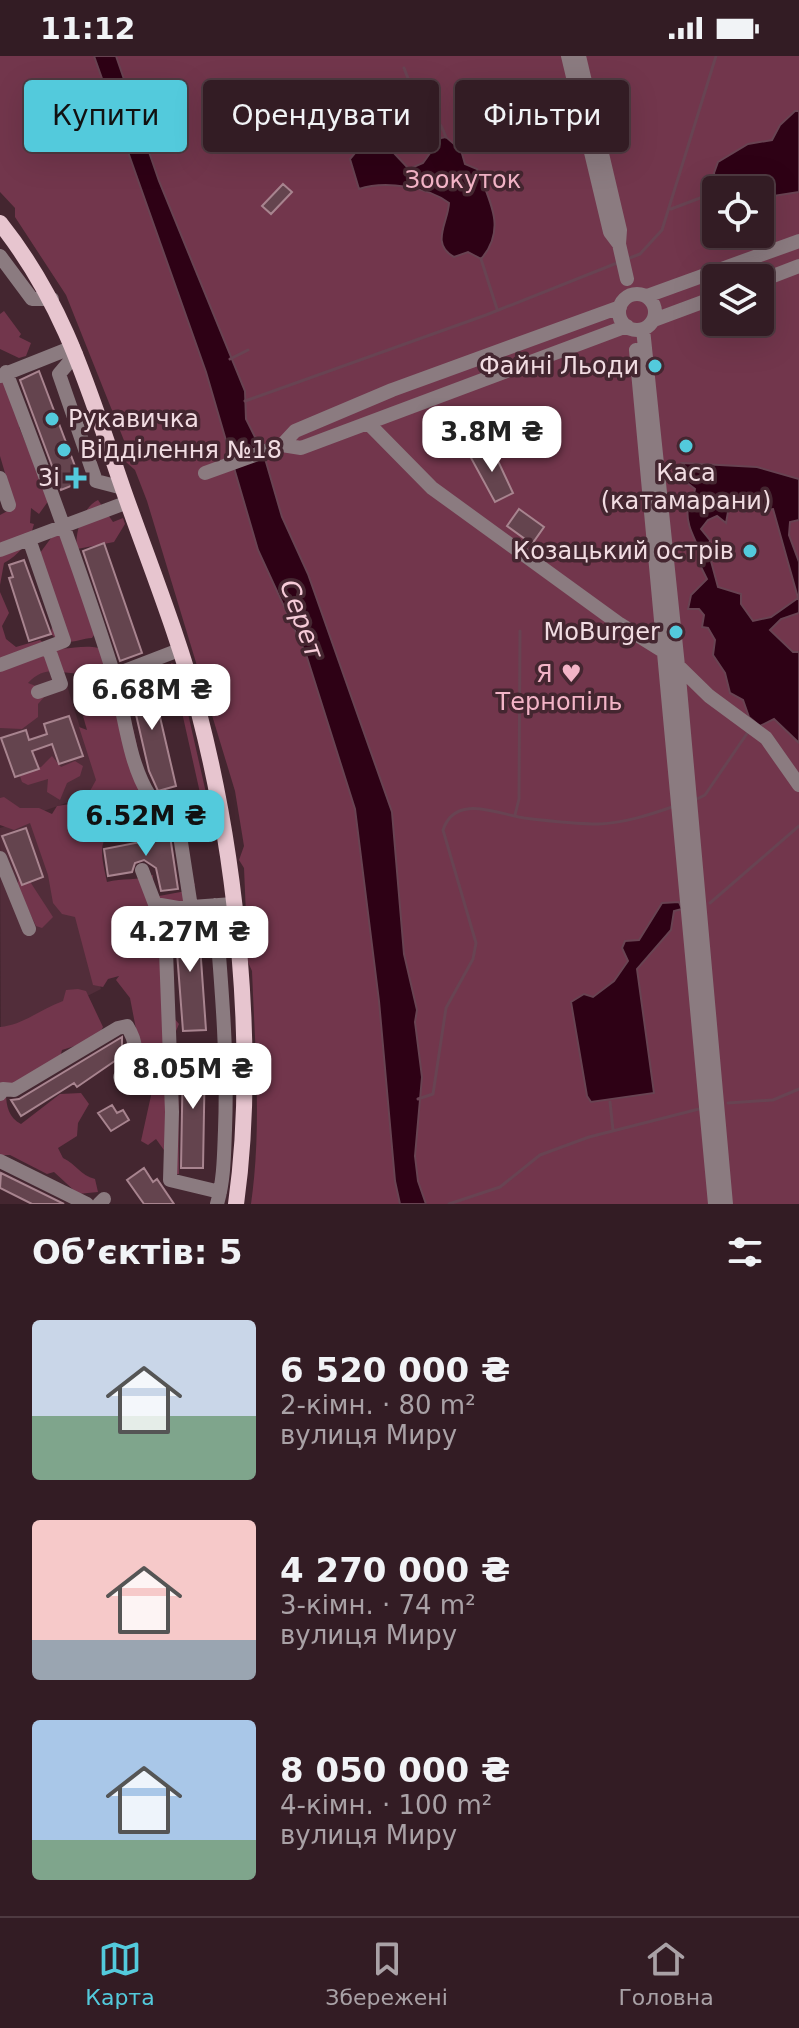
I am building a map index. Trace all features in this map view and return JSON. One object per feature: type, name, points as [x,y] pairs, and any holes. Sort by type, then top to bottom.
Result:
[{"type":"main road","points":[[0,223],[31,263],[52,299],[74,351],[179,650],[214,779],[233,904],[243,1068],[236,1204]]},
{"type":"street","points":[[568,56],[576,80]]},
{"type":"street","points":[[579,56],[583,80]]},
{"type":"street","points":[[595,152],[610,232],[628,274],[655,307],[639,326],[661,549],[665,612],[663,651],[682,790],[710,1097],[715,1204]]},
{"type":"street","points":[[628,274],[698,277],[799,241]]},
{"type":"street","points":[[0,256],[32,299],[52,299]]},
{"type":"street","points":[[747,260],[748,264]]},
{"type":"street","points":[[774,276],[799,266]]},
{"type":"street","points":[[628,274],[620,307],[621,320],[639,326]]},
{"type":"street","points":[[698,277],[702,284]]},
{"type":"street","points":[[282,445],[301,448],[702,302]]},
{"type":"street","points":[[205,473],[282,445],[295,431],[392,390],[620,307]]},
{"type":"street","points":[[569,326],[576,347]]},
{"type":"street","points":[[513,346],[520,367]]},
{"type":"street","points":[[74,351],[3,374],[63,526],[114,675],[139,779],[149,795]]},
{"type":"street","points":[[74,351],[59,374],[96,481],[125,495]]},
{"type":"street","points":[[444,371],[451,392]]},
{"type":"street","points":[[392,390],[398,412]]},
{"type":"street","points":[[319,420],[325,439]]},
{"type":"street","points":[[368,423],[432,488],[618,623],[663,651],[709,696],[766,738],[799,785]]},
{"type":"street","points":[[0,478],[9,505]]},
{"type":"street","points":[[0,550],[63,526],[125,495]]},
{"type":"street","points":[[0,665],[64,641],[29,539]]},
{"type":"street","points":[[665,612],[678,666],[682,790]]},
{"type":"street","points":[[38,692],[61,684],[48,647]]},
{"type":"street","points":[[114,675],[179,650]]},
{"type":"street","points":[[178,823],[185,908]]},
{"type":"street","points":[[0,858],[29,929]]},
{"type":"street","points":[[142,870],[155,904],[185,908],[233,904]]},
{"type":"street","points":[[185,908],[169,914],[165,924],[172,1112],[170,1180],[218,1198],[226,1064],[215,905]]},
{"type":"street","points":[[1,1090],[14,1090],[118,1028],[127,1026],[136,1041],[136,1056],[120,1077]]},
{"type":"street","points":[[710,1097],[726,1204]]},
{"type":"street","points":[[0,1161],[87,1204]]},
{"type":"shaded area","points":[[58,657],[100,791],[4,825],[0,814],[0,677]]},
{"type":"shaded area","points":[[40,816],[101,989],[1,1040],[0,828]]},
{"type":"green space","points":[[0,56],[799,56],[799,1204],[251,1204],[257,1117],[256,1059],[244,868],[239,860],[244,846],[235,791],[147,501],[135,470],[126,462],[127,448],[66,295],[15,217],[15,208],[0,192]]},
{"type":"green space","points":[[4,311],[21,334],[19,337],[31,343],[26,356],[19,358],[0,349],[0,314]]},
{"type":"green space","points":[[0,375],[25,416],[19,427],[49,500],[39,514],[31,508],[30,523],[34,524],[30,536],[23,547],[4,563],[0,585],[0,515],[15,507],[0,456]]},
{"type":"green space","points":[[98,500],[113,522],[123,518],[125,524],[114,542],[77,549],[81,520],[88,508]]},
{"type":"green space","points":[[54,534],[64,535],[64,548],[70,555],[98,629],[92,638],[64,642],[51,633],[54,612],[37,557]]},
{"type":"green space","points":[[0,592],[9,613],[2,626],[6,639],[16,647],[40,640],[55,648],[90,647],[107,652],[135,737],[139,772],[138,789],[131,806],[107,834],[104,842],[102,855],[107,882],[153,875],[152,891],[159,896],[186,891],[184,876],[195,884],[187,900],[161,913],[152,938],[162,959],[168,1004],[179,1024],[167,1052],[178,1056],[179,1174],[173,1174],[169,1157],[156,1139],[148,1145],[141,1141],[154,1082],[142,1060],[130,998],[116,980],[119,976],[108,979],[103,987],[93,985],[75,917],[62,914],[53,903],[48,875],[30,823],[14,830],[0,825],[0,798],[4,797],[20,808],[39,808],[52,814],[57,806],[84,802],[96,780],[79,727],[87,730],[83,716],[101,700],[88,673],[49,671],[28,683],[41,688],[45,696],[38,704],[38,717],[22,729],[0,728]]},
{"type":"green space","points":[[171,663],[177,665],[206,793],[200,793]]},
{"type":"green space","points":[[52,756],[61,767],[75,761],[83,766],[80,776],[67,783],[60,800],[47,792],[48,779],[28,785],[22,782],[19,773],[41,767]]},
{"type":"green space","points":[[27,877],[53,917],[42,928],[36,926],[17,886],[19,878]]},
{"type":"green space","points":[[66,990],[86,991],[103,1027],[97,1039],[62,1050],[59,1061],[6,1093],[9,1111],[21,1124],[60,1094],[81,1093],[89,1104],[78,1123],[77,1136],[58,1148],[63,1158],[95,1179],[98,1192],[78,1194],[54,1172],[47,1174],[10,1155],[3,1155],[0,1165],[0,1027],[16,1023],[63,1001]]},
{"type":"water","points":[[94,56],[116,56],[124,80],[103,80]]},
{"type":"water","points":[[799,111],[799,192],[774,196],[774,176],[715,176],[718,162],[748,144],[772,140],[780,125]]},
{"type":"water","points":[[446,137],[455,145],[455,152],[462,152],[465,164],[477,169],[487,192],[495,226],[489,248],[481,259],[468,252],[454,257],[443,246],[442,239],[449,203],[418,189],[393,185],[359,189],[350,159],[356,152],[393,152],[409,169],[423,163],[431,152],[439,152],[439,141]]},
{"type":"water","name":"Серет","points":[[128,152],[149,152],[245,391],[246,419],[264,455],[282,517],[308,574],[392,812],[404,954],[417,1010],[415,1022],[422,1077],[415,1156],[418,1181],[426,1204],[400,1204],[395,1181],[379,1001],[355,809],[306,654],[258,550],[206,372]]},
{"type":"water","points":[[682,463],[757,467],[799,479],[799,520],[790,522],[789,535],[799,562],[799,613],[781,619],[770,630],[793,652],[799,652],[799,743],[774,719],[760,726],[749,717],[743,700],[730,693],[725,673],[713,655],[715,640],[708,628],[702,627],[704,615],[699,609],[688,609],[691,595],[707,579],[698,561],[701,554],[688,520],[688,508],[695,489],[686,482],[687,469]],"holes":[[[753,503],[764,510],[773,509],[798,598],[771,617],[753,621],[741,604],[741,594],[718,587],[708,550],[710,540],[701,529],[708,520],[717,516],[726,523],[728,512],[733,508],[745,512],[747,505]]]},
{"type":"water","points":[[679,902],[682,909],[674,911],[671,930],[637,969],[654,1093],[591,1102],[587,1096],[571,1002],[584,994],[593,997],[614,981],[628,961],[622,948],[625,941],[639,940],[662,903]]},
{"type":"building","points":[[283,184],[292,192],[271,214],[262,206]]},
{"type":"building","points":[[39,371],[81,482],[61,490],[20,380]]},
{"type":"building","points":[[491,446],[513,493],[495,502],[470,456]]},
{"type":"building","points":[[519,509],[544,527],[532,544],[507,526]]},
{"type":"building","points":[[104,543],[142,653],[120,661],[83,551]]},
{"type":"building","points":[[24,560],[51,634],[29,641],[9,578],[13,577],[9,565]]},
{"type":"building","points":[[150,674],[176,786],[158,791],[149,771],[128,680]]},
{"type":"building","points":[[69,716],[83,756],[59,764],[52,744],[32,751],[39,769],[15,777],[1,738],[26,730],[29,740],[47,734],[44,724]]},
{"type":"building","points":[[26,828],[43,877],[22,885],[2,836]]},
{"type":"building","points":[[169,829],[178,889],[161,891],[156,868],[144,860],[135,863],[132,872],[108,876],[104,849],[151,840],[150,831]]},
{"type":"building","points":[[198,917],[206,1030],[183,1031],[175,926],[181,918]]},
{"type":"building","points":[[122,1037],[122,1056],[77,1087],[74,1083],[21,1116],[11,1100],[19,1099]]},
{"type":"building","points":[[183,1054],[205,1055],[203,1168],[181,1168]]},
{"type":"building","points":[[112,1105],[117,1113],[123,1110],[129,1120],[111,1131],[98,1113]]},
{"type":"building","points":[[144,1168],[153,1182],[157,1179],[174,1204],[144,1204],[127,1180]]},
{"type":"building","points":[[1,1173],[64,1204],[32,1204],[0,1188]]},
{"type":"waterway","points":[[627,259],[640,254],[662,230],[716,56]]},
{"type":"waterway","points":[[404,68],[446,137]]},
{"type":"waterway","points":[[671,209],[702,197]]},
{"type":"waterway","points":[[481,259],[497,309]]},
{"type":"waterway","points":[[245,401],[486,315],[617,263]]},
{"type":"waterway","points":[[230,359],[248,350]]},
{"type":"waterway","points":[[515,815],[519,799],[520,631]]},
{"type":"waterway","points":[[695,800],[705,795],[748,732]]},
{"type":"waterway","points":[[418,1099],[433,1094],[446,1008],[473,959],[476,943],[443,830],[449,819],[457,812],[478,809],[524,818],[599,824],[645,816],[672,807]]},
{"type":"waterway","points":[[710,903],[799,826]]},
{"type":"waterway","points":[[728,1103],[773,1100],[799,1089]]},
{"type":"waterway","points":[[610,1102],[613,1130]]},
{"type":"waterway","points":[[449,1204],[500,1187],[540,1155],[589,1137],[699,1109]]},
{"type":"place","name":"Файні Льоди","points":[[655,366]]},
{"type":"place","name":"Рукавичка","points":[[52,419]]},
{"type":"place","name":"Каса (катамарани)","points":[[686,446]]},
{"type":"place","name":"Відділення №18","points":[[64,450]]},
{"type":"place","name":"3і","points":[[76,478]]},
{"type":"place","name":"Козацький острів","points":[[750,551]]},
{"type":"place","name":"MoBurger","points":[[676,632]]},
{"type":"park label","name":"Зоокуток","points":[[463,180]]},
{"type":"park label","name":"Я ♥ Тернопіль","points":[[559,688]]}]
